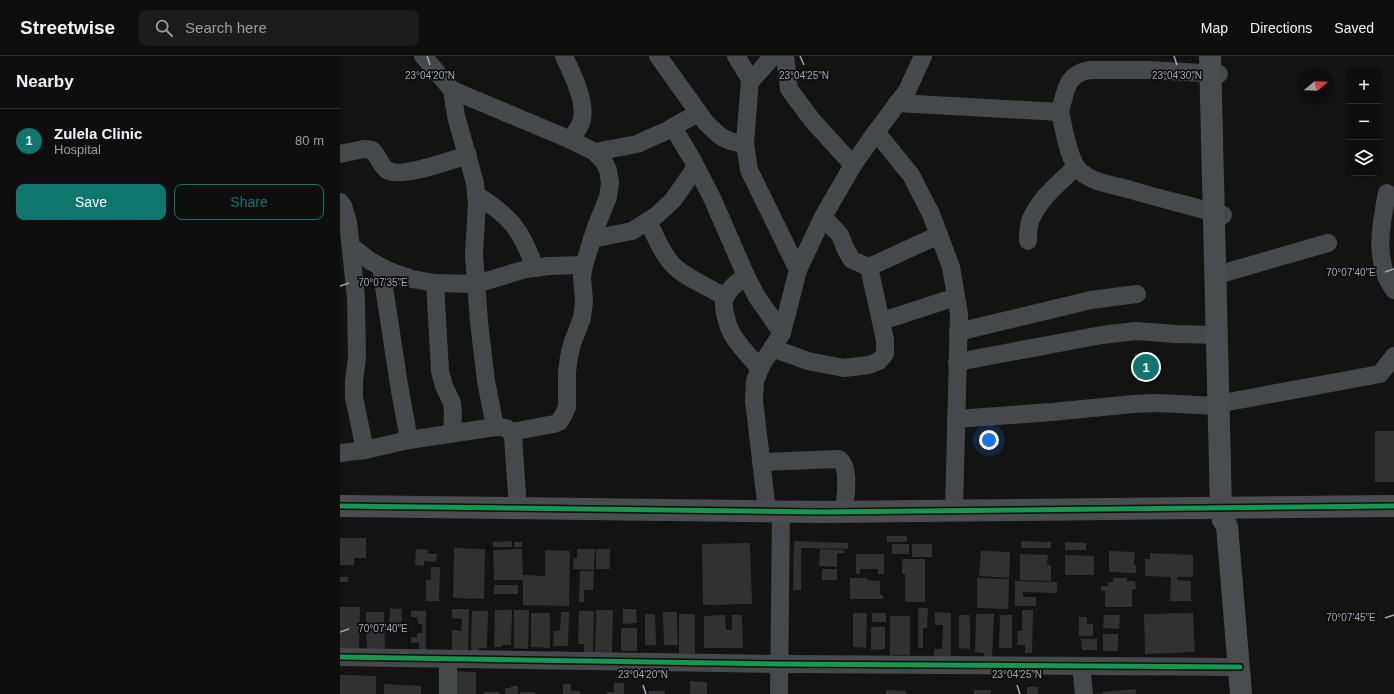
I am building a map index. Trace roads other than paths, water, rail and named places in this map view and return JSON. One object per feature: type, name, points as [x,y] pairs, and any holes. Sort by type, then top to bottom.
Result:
[{"type":"street","points":[[340,453],[365,450],[409,440],[452,434],[554,424],[559,422],[566,407],[569,357],[572,344],[582,318],[584,301],[582,277],[584,265],[608,197],[610,183],[608,170],[604,162],[595,152],[571,140],[452,90],[423,56]]},
{"type":"street","points":[[564,56],[575,78],[582,104],[581,122],[571,140]]},
{"type":"street","points":[[658,56],[706,123],[720,136],[730,142],[745,144]]},
{"type":"street","points":[[736,56],[750,79],[745,144],[749,170],[798,270]]},
{"type":"street","points":[[750,82],[773,56]]},
{"type":"street","points":[[785,56],[789,89],[812,120],[853,165]]},
{"type":"street","points":[[779,694],[780,664],[774,512],[761,462],[754,400],[755,381],[772,348],[782,334],[798,270],[823,217],[853,165],[907,91],[924,56]]},
{"type":"street","points":[[1218,213],[1112,186],[1084,174],[1076,167],[1069,149],[1060,112],[1069,80],[1080,71],[1148,63],[1215,65],[1218,213],[1217,335],[1223,404]]},
{"type":"street","points":[[452,90],[456,116],[475,183],[474,254],[479,322],[486,381],[503,429],[513,438],[518,508]]},
{"type":"street","points":[[897,103],[1060,112]]},
{"type":"street","points":[[595,152],[637,144],[698,113]]},
{"type":"street","points":[[673,127],[696,167],[757,297],[782,334]]},
{"type":"street","points":[[876,132],[911,174],[931,214],[951,267],[959,314],[954,510]]},
{"type":"street","points":[[340,154],[364,149],[372,150],[384,168],[389,171],[396,172],[415,170],[468,155]]},
{"type":"street","points":[[592,239],[632,232],[648,221],[673,200],[696,167]]},
{"type":"street","points":[[1028,241],[1030,220],[1039,204],[1051,190],[1076,167]]},
{"type":"street","points":[[1386,193],[1381,222],[1380,249],[1384,269],[1394,290]]},
{"type":"street","points":[[476,195],[495,206],[519,231],[535,268]]},
{"type":"street","points":[[340,202],[343,206],[348,222],[356,298],[357,357],[354,397],[365,450]]},
{"type":"street","points":[[1218,213],[1224,273],[1223,404],[1226,514],[1242,694]]},
{"type":"street","points":[[823,217],[840,235],[852,260],[869,267],[939,235]]},
{"type":"street","points":[[648,221],[663,251],[672,264],[682,272],[725,297]]},
{"type":"street","points":[[1224,273],[1328,243]]},
{"type":"street","points":[[350,246],[370,261],[381,267],[412,279],[434,283],[476,284],[526,269],[584,265]]},
{"type":"street","points":[[381,267],[409,440]]},
{"type":"street","points":[[772,348],[808,361],[844,368],[869,365],[879,361],[885,354],[885,340],[869,267]]},
{"type":"street","points":[[746,276],[732,287],[725,297],[724,309],[735,339],[760,369]]},
{"type":"street","points":[[434,283],[440,371],[444,386],[452,403],[452,434]]},
{"type":"street","points":[[958,332],[1091,300],[1137,294]]},
{"type":"street","points":[[882,321],[956,297]]},
{"type":"street","points":[[957,362],[1136,330],[1176,334],[1217,335]]},
{"type":"street","points":[[956,418],[1052,412],[1133,404],[1223,404],[1387,372],[1394,356]]},
{"type":"street","points":[[761,462],[839,459],[843,462],[846,471],[844,512]]},
{"type":"street","points":[[340,506],[774,512],[954,510],[1226,514],[1394,506]]},
{"type":"street","points":[[340,657],[780,664],[1240,667]]},
{"type":"street","points":[[448,659],[448,694]]},
{"type":"street","points":[[1081,666],[1084,694]]},
{"type":"place","name":"Zulela Clinic","points":[[1146,367]]}]
